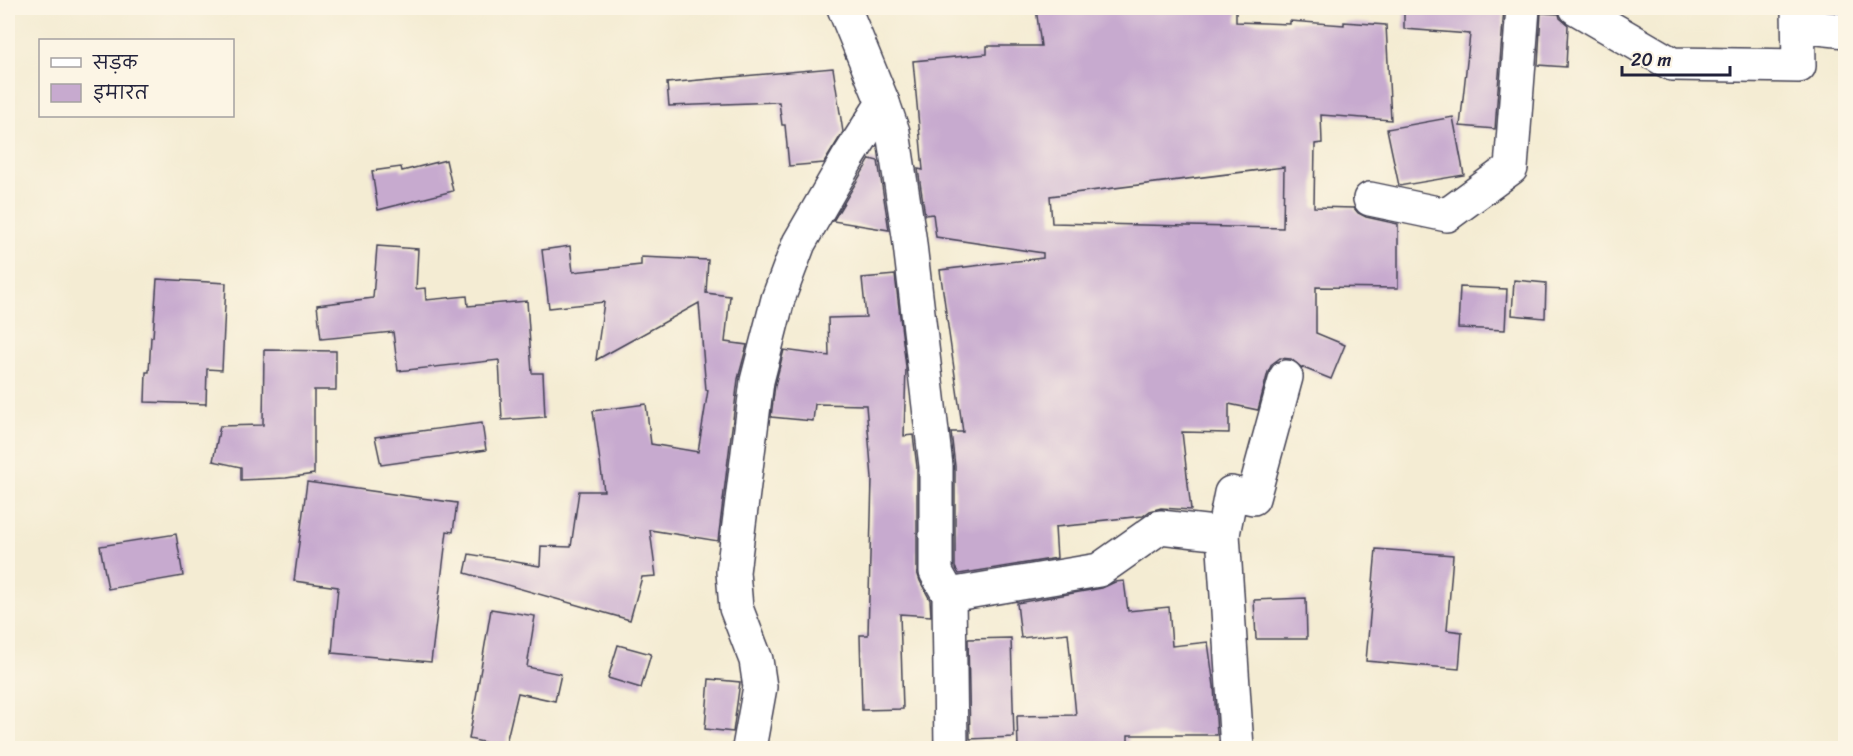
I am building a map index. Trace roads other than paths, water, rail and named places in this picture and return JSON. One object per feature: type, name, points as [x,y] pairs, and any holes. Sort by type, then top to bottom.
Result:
[{"type":"street","points":[[844,8],[893,132],[909,236],[936,466],[936,572],[949,595],[951,748]]},
{"type":"street","points":[[1370,200],[1447,215],[1511,168],[1523,8]]},
{"type":"street","points":[[1576,8],[1672,64],[1799,66],[1798,17],[1845,31]]},
{"type":"street","points":[[749,748],[760,687],[756,660],[736,608],[733,572],[757,381],[778,299],[799,243],[883,103]]},
{"type":"street","points":[[1237,748],[1223,534],[1232,493],[1253,498],[1286,377]]},
{"type":"street","points":[[949,595],[1099,570],[1160,527],[1223,534]]}]
